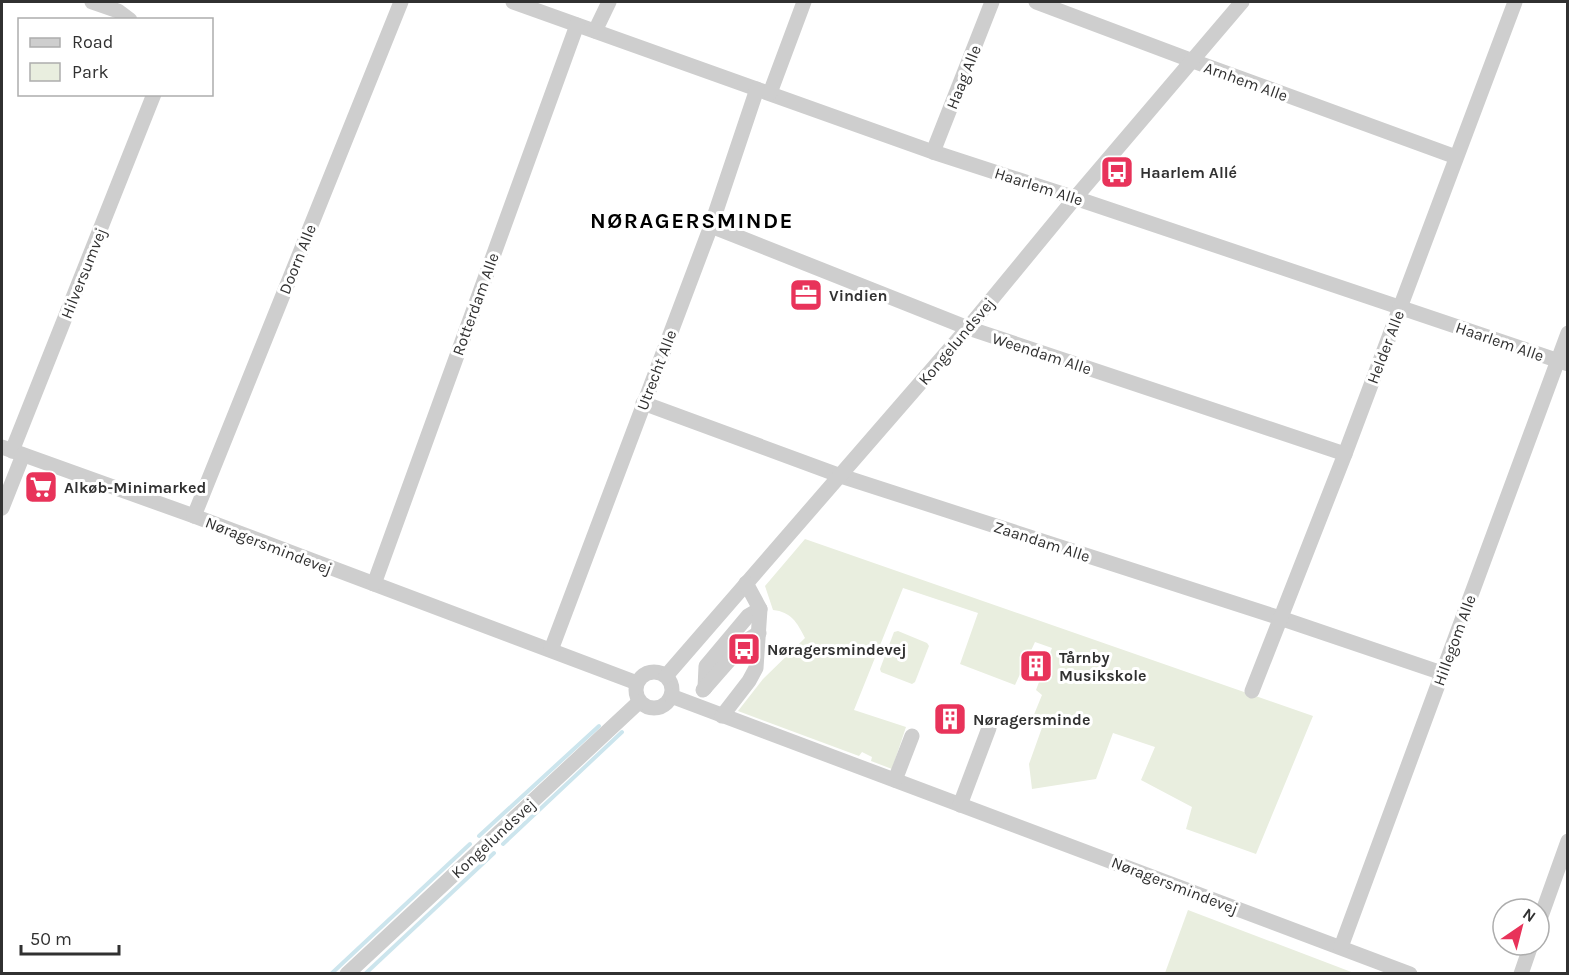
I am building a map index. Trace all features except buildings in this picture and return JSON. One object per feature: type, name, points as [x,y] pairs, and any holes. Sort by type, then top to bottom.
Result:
[{"type":"street","points":[[92,2],[118,11],[127,18]]},
{"type":"street","name":"Doorn Alle","points":[[194,516],[400,2]]},
{"type":"street","name":"Haarlem Alle","points":[[513,2],[933,152],[1563,362]]},
{"type":"street","points":[[595,31],[609,2]]},
{"type":"street","name":"Utrecht Alle","points":[[551,650],[763,91],[804,2]]},
{"type":"street","name":"Haag Alle","points":[[933,152],[992,2]]},
{"type":"street","name":"Arnhem Alle","points":[[1036,2],[1456,157]]},
{"type":"street","name":"Kongelundsvej","points":[[666,676],[968,328],[1242,2]]},
{"type":"street","name":"Helder Alle","points":[[1252,691],[1345,454],[1515,2]]},
{"type":"street","name":"Rotterdam Alle","points":[[374,584],[577,25]]},
{"type":"street","name":"Hilversumvej","points":[[2,508],[12,451],[153,96]]},
{"type":"street","name":"Weendam Alle","points":[[711,226],[968,328],[1345,454]]},
{"type":"street","name":"Hillegom Alle","points":[[1341,947],[1442,673],[1563,362],[1568,333]]},
{"type":"street","name":"Zaandam Alle","points":[[643,403],[841,476],[1280,618],[1442,673]]},
{"type":"street","name":"Nøragersmindevej","points":[[12,451],[194,516],[637,683]]},
{"type":"street","points":[[722,716],[749,681],[756,668],[760,609],[746,583]]},
{"type":"street","points":[[705,688],[706,666],[748,616],[760,609]]},
{"type":"street","points":[[691,704],[746,641],[759,633]]},
{"type":"street","points":[[653,672],[666,676],[670,682],[671,696],[668,702],[657,708],[644,706],[639,702],[636,696],[637,683],[641,678],[653,672]]},
{"type":"street","name":"Nøragersmindevej","points":[[671,696],[1410,974]]},
{"type":"street","name":"Kongelundsvej","points":[[347,974],[639,702]]},
{"type":"street","points":[[960,805],[989,728]]},
{"type":"street","points":[[895,780],[912,736]]},
{"type":"street","points":[[1548,897],[1568,841]]},
{"type":"street","points":[[1521,974],[1527,957]]},
{"type":"green space","points":[[805,539],[1313,716],[1256,854],[1186,829],[1192,807],[1141,780],[1155,747],[1113,733],[1096,779],[1032,789],[1029,764],[1044,722],[1033,717],[1042,695],[1036,690],[1052,648],[1035,642],[1015,685],[960,664],[978,613],[903,588],[854,710],[906,727],[892,769],[871,761],[872,757],[862,752],[859,756],[738,711],[763,679],[805,638],[793,619],[773,610],[765,586]]},
{"type":"green space","points":[[898,631],[927,643],[929,646],[915,682],[912,684],[881,672],[880,669],[894,632]]},
{"type":"green space","points":[[1188,910],[1354,973],[1165,973]]},
{"type":"waterway","points":[[479,836],[599,726]]},
{"type":"waterway","points":[[503,844],[622,732]]},
{"type":"waterway","points":[[331,974],[470,844]]},
{"type":"waterway","points":[[365,974],[494,853]]},
{"type":"place","name":"Haarlem Allé","points":[[1117,172]]},
{"type":"place","name":"Vindien","points":[[806,295]]},
{"type":"place","name":"Alkøb-Minimarked","points":[[41,487]]},
{"type":"place","name":"Nøragersmindevej","points":[[744,649]]},
{"type":"place","name":"Tårnby Musikskole","points":[[1036,666]]},
{"type":"place","name":"Nøragersminde","points":[[950,719]]},
{"type":"district","name":"NØRAGERSMINDE","points":[[692,220]]}]
